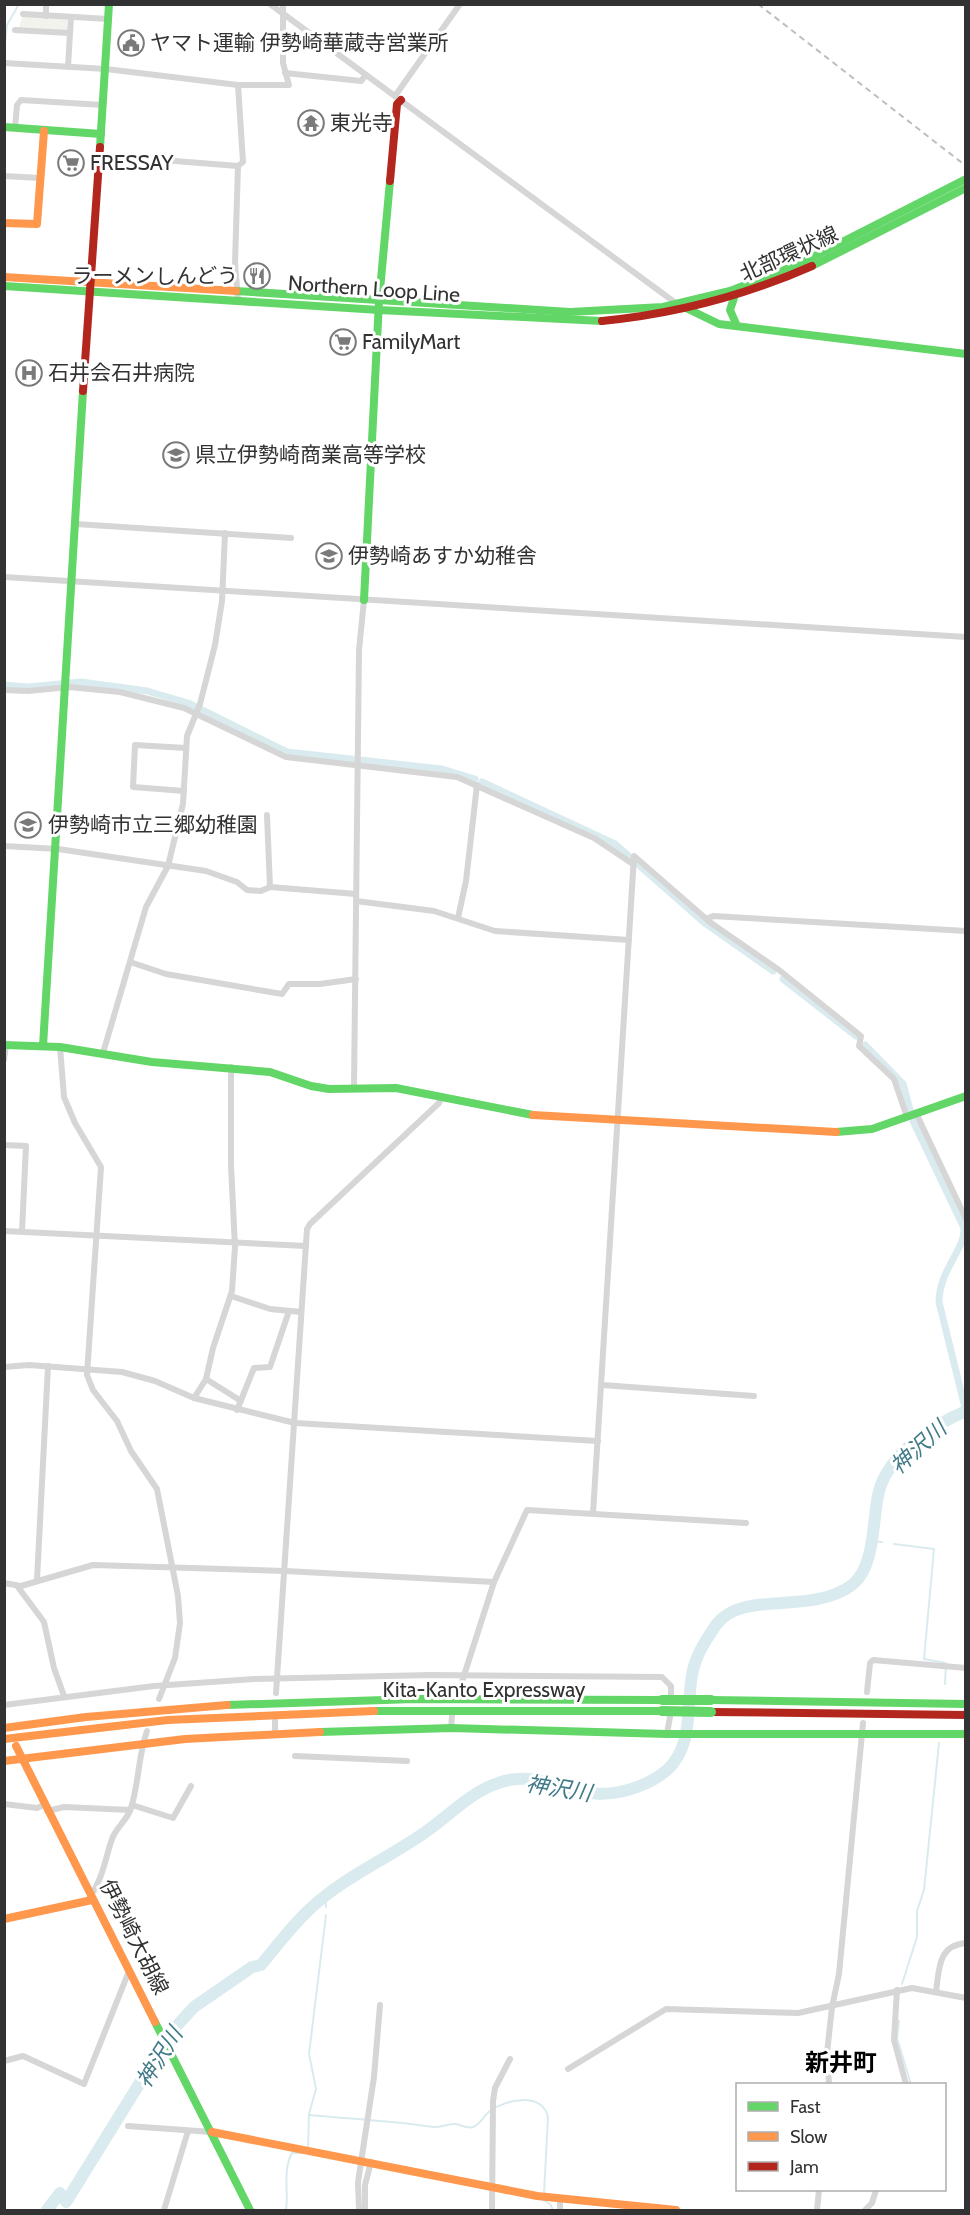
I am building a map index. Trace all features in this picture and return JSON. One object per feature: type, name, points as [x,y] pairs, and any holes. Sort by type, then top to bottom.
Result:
[{"type":"main road","points":[[43,1046],[110,4]]},
{"type":"main road","points":[[364,600],[379,306],[398,98]]},
{"type":"main road","points":[[10,127],[101,134]]},
{"type":"main road","points":[[4,223],[37,224],[44,131]]},
{"type":"main road","points":[[853,243],[966,179]]},
{"type":"main road","points":[[853,243],[966,189]]},
{"type":"main road","name":"Northern Loop Line","points":[[4,276],[91,286],[597,321],[626,320],[682,306],[760,282],[853,243]]},
{"type":"main road","name":"北部環状線","points":[[734,298],[778,283],[853,243]]},
{"type":"main road","name":"Northern Loop Line","points":[[4,286],[91,286]]},
{"type":"main road","points":[[734,298],[730,310],[737,326]]},
{"type":"main road","name":"Northern Loop Line","points":[[682,306],[734,298]]},
{"type":"main road","points":[[682,306],[719,324],[966,354]]},
{"type":"main road","points":[[5,1045],[60,1047],[152,1062],[270,1072],[311,1086],[329,1089],[396,1088],[442,1096],[497,1111],[618,1121],[827,1133],[863,1131],[966,1096]]},
{"type":"main road","name":"Kita-Kanto Expressway","points":[[4,1728],[161,1709],[311,1700],[473,1698],[966,1715]]},
{"type":"main road","name":"Kita-Kanto Expressway","points":[[711,1706],[966,1704]]},
{"type":"main road","name":"Kita-Kanto Expressway","points":[[4,1739],[135,1723],[277,1712],[662,1705]]},
{"type":"main road","points":[[4,1761],[142,1744],[275,1733],[451,1728],[672,1734],[863,1729],[966,1734]]},
{"type":"main road","name":"伊勢崎大胡線","points":[[16,1746],[45,1808],[161,2031],[250,2211]]},
{"type":"main road","points":[[4,1919],[91,1898]]},
{"type":"main road","points":[[212,2132],[367,2161],[493,2188],[560,2199],[676,2211]]},
{"type":"street","points":[[46,4],[46,16]]},
{"type":"street","points":[[270,4],[682,306]]},
{"type":"street","points":[[4,63],[106,69],[238,85],[290,85],[285,73],[284,4]]},
{"type":"street","points":[[398,98],[460,4]]},
{"type":"street","points":[[23,14],[109,19]]},
{"type":"street","points":[[68,67],[71,17]]},
{"type":"street","points":[[15,30],[70,33]]},
{"type":"street","points":[[285,73],[361,81],[366,75]]},
{"type":"street","points":[[100,155],[238,166],[243,162],[238,85]]},
{"type":"street","points":[[10,127],[17,105],[21,100],[103,105]]},
{"type":"street","points":[[238,166],[235,263],[239,296]]},
{"type":"street","points":[[4,176],[40,178]]},
{"type":"street","points":[[76,524],[291,538]]},
{"type":"street","points":[[103,1053],[146,907],[168,866],[183,804],[187,736],[215,645],[222,591],[225,533]]},
{"type":"street","points":[[4,577],[966,637]]},
{"type":"street","points":[[354,1087],[359,650],[364,600]]},
{"type":"street","points":[[4,690],[28,691],[65,684],[120,692],[196,712],[286,757],[444,775],[477,785],[594,838],[633,862]]},
{"type":"street","points":[[184,791],[133,787],[135,745],[186,748]]},
{"type":"street","points":[[458,918],[466,881],[477,785]]},
{"type":"street","points":[[267,815],[270,887]]},
{"type":"street","points":[[4,846],[54,849],[206,871],[237,882],[247,890],[261,891],[270,887],[435,911],[495,931],[629,940]]},
{"type":"street","points":[[593,1513],[633,862],[636,856],[706,919],[779,970],[861,1036],[859,1046],[897,1086],[966,1219]]},
{"type":"street","points":[[706,919],[713,916],[966,932]]},
{"type":"street","points":[[130,962],[166,974],[282,994],[289,984],[320,984],[356,980]]},
{"type":"street","points":[[4,1060],[5,1045]]},
{"type":"street","points":[[60,1047],[64,1097],[75,1123],[101,1167],[88,1379],[93,1390],[117,1421],[131,1451],[154,1482],[179,1605],[179,1636],[175,1658],[159,1699]]},
{"type":"street","points":[[194,1398],[206,1379],[213,1348],[231,1296],[235,1242],[231,1165],[231,1067]]},
{"type":"street","points":[[276,1693],[306,1246],[310,1224],[439,1103],[442,1096]]},
{"type":"street","points":[[4,1145],[26,1146],[22,1231]]},
{"type":"street","points":[[4,1231],[306,1246]]},
{"type":"street","points":[[231,1296],[270,1309],[302,1312]]},
{"type":"street","points":[[237,1410],[254,1368],[270,1368],[289,1311]]},
{"type":"street","points":[[4,1367],[48,1366],[145,1377],[194,1398],[295,1424],[598,1441]]},
{"type":"street","points":[[37,1581],[48,1366]]},
{"type":"street","points":[[206,1379],[241,1401]]},
{"type":"street","points":[[602,1385],[754,1396]]},
{"type":"street","points":[[459,1691],[494,1582],[527,1510],[746,1523]]},
{"type":"street","points":[[4,1583],[18,1587],[87,1566],[285,1571],[494,1582]]},
{"type":"street","points":[[18,1587],[44,1622],[54,1668],[64,1696]]},
{"type":"street","points":[[867,1692],[870,1663],[873,1660],[966,1668]]},
{"type":"street","points":[[4,1705],[64,1696],[164,1686],[278,1678],[662,1677],[669,1683],[671,1689],[672,1734]]},
{"type":"street","points":[[451,1728],[452,1716]]},
{"type":"street","points":[[275,1721],[275,1733]]},
{"type":"street","points":[[829,2083],[827,2053],[832,2007],[839,1974],[863,1729]]},
{"type":"street","points":[[91,1898],[104,1869],[113,1836],[131,1808],[142,1744],[147,1731]]},
{"type":"street","points":[[295,1756],[407,1761]]},
{"type":"street","points":[[4,1804],[37,1808],[131,1808],[173,1818],[191,1786]]},
{"type":"street","points":[[936,1992],[943,1954],[953,1945],[966,1943]]},
{"type":"street","points":[[4,2061],[23,2056],[84,2084],[129,1971]]},
{"type":"street","points":[[568,2069],[666,2009],[680,2007],[788,2013],[832,2007],[897,1990],[916,1988],[966,1998]]},
{"type":"street","points":[[897,1990],[894,2040],[905,2083]]},
{"type":"street","points":[[365,2211],[365,2185],[380,2005]]},
{"type":"street","points":[[492,2211],[493,2101],[495,2088],[510,2059]]},
{"type":"street","points":[[128,2126],[212,2132]]},
{"type":"street","points":[[164,2211],[188,2131]]},
{"type":"street","points":[[359,2211],[358,2182],[367,2161]]},
{"type":"street","points":[[818,2211],[819,2191]]},
{"type":"street","points":[[865,2211],[872,2203],[876,2191]]},
{"type":"street","points":[[560,2199],[560,2211]]},
{"type":"shaded area","points":[[23,16],[67,19],[67,30],[19,27]]},
{"type":"waterway","points":[[4,53],[7,25],[19,4]]},
{"type":"waterway","points":[[4,685],[28,687],[81,682],[147,691],[188,703],[287,752],[442,769],[475,779]]},
{"type":"waterway","points":[[482,782],[615,844],[706,924],[773,971]]},
{"type":"waterway","points":[[783,979],[856,1036]]},
{"type":"waterway","points":[[865,1045],[903,1084],[910,1110]]},
{"type":"waterway","points":[[913,1121],[964,1228],[961,1244],[943,1280],[939,1302],[966,1412]]},
{"type":"waterway","name":"神沢川","points":[[47,2210],[60,2193],[66,2202],[172,2031],[194,2007],[252,1967],[261,1965],[291,1928],[337,1887],[424,1833],[474,1795],[496,1784],[525,1779],[600,1794],[637,1787],[667,1770],[676,1760],[685,1737],[690,1687],[696,1661],[701,1648],[716,1625],[728,1614],[742,1608],[817,1599],[835,1594],[852,1585],[860,1577],[865,1567],[872,1541],[879,1491],[892,1465],[914,1442],[940,1424],[966,1411]]},
{"type":"waterway","points":[[870,1541],[882,1542]]},
{"type":"waterway","points":[[894,1544],[934,1549],[924,1659],[946,1663],[945,1684]]},
{"type":"waterway","points":[[902,1984],[917,1937],[917,1911],[924,1890],[939,1743]]},
{"type":"waterway","points":[[325,1898],[326,1907]]},
{"type":"waterway","points":[[308,2148],[309,2114],[316,2089],[309,2054],[326,1915]]},
{"type":"waterway","points":[[899,2021],[897,2038],[911,2083]]},
{"type":"waterway","points":[[309,2115],[433,2127],[453,2124],[473,2127],[488,2113],[505,2103],[531,2101],[539,2104],[548,2117],[544,2194]]},
{"type":"waterway","points":[[286,2210],[286,2174],[289,2160],[292,2153],[305,2153]]},
{"type":"waterway","points":[[543,2200],[550,2204],[553,2210]]},
{"type":"railway","points":[[758,4],[966,166]]},
{"type":"traffic: fast","points":[[100,147],[109,4]]},
{"type":"traffic: fast","points":[[4,127],[101,134]]},
{"type":"traffic: fast","points":[[236,291],[570,312],[663,307],[730,291],[799,264],[966,179]]},
{"type":"traffic: fast","points":[[364,600],[379,301],[390,181]]},
{"type":"traffic: fast","points":[[812,266],[966,188]]},
{"type":"traffic: fast","points":[[4,286],[379,310],[602,321]]},
{"type":"traffic: fast","points":[[734,298],[730,310],[737,326]]},
{"type":"traffic: fast","points":[[686,308],[719,324],[966,354]]},
{"type":"traffic: fast","points":[[43,1046],[83,391]]},
{"type":"traffic: fast","points":[[4,1045],[60,1047],[152,1062],[270,1072],[311,1086],[329,1089],[396,1088],[533,1115]]},
{"type":"traffic: fast","points":[[836,1132],[872,1129],[966,1096]]},
{"type":"traffic: fast","points":[[227,1705],[415,1699],[662,1700]]},
{"type":"traffic: fast","points":[[662,1700],[711,1700]]},
{"type":"traffic: fast","points":[[711,1700],[966,1704]]},
{"type":"traffic: fast","points":[[374,1711],[662,1711]]},
{"type":"traffic: fast","points":[[662,1711],[711,1712]]},
{"type":"traffic: fast","points":[[320,1732],[451,1728],[667,1734],[966,1734]]},
{"type":"traffic: fast","points":[[155,2022],[250,2210]]},
{"type":"traffic: slow","points":[[4,223],[37,224],[44,131]]},
{"type":"traffic: slow","points":[[4,277],[236,291]]},
{"type":"traffic: slow","points":[[533,1115],[836,1132]]},
{"type":"traffic: slow","points":[[4,1728],[86,1717],[227,1705]]},
{"type":"traffic: slow","points":[[4,1739],[168,1720],[374,1711]]},
{"type":"traffic: slow","points":[[4,1761],[185,1739],[320,1732]]},
{"type":"traffic: slow","points":[[16,1746],[155,2022]]},
{"type":"traffic: slow","points":[[4,1919],[92,1900]]},
{"type":"traffic: slow","points":[[212,2132],[537,2196],[676,2210]]},
{"type":"traffic: jam","points":[[390,181],[397,104],[401,100]]},
{"type":"traffic: jam","points":[[83,391],[100,147]]},
{"type":"traffic: jam","points":[[602,321],[656,314],[709,302],[761,286],[812,266]]},
{"type":"traffic: jam","points":[[711,1712],[966,1715]]},
{"type":"place","name":"ヤマト運輸 伊勢崎華蔵寺営業所","points":[[131,43]]},
{"type":"place","name":"東光寺","points":[[311,123]]},
{"type":"place","name":"FRESSAY","points":[[71,163]]},
{"type":"place","name":"ラーメンしんどう","points":[[257,276]]},
{"type":"place","name":"FamilyMart","points":[[343,342]]},
{"type":"place","name":"石井会石井病院","points":[[29,373]]},
{"type":"place","name":"県立伊勢崎商業高等学校","points":[[176,455]]},
{"type":"place","name":"伊勢崎あすか幼稚舎","points":[[329,556]]},
{"type":"place","name":"伊勢崎市立三郷幼稚園","points":[[28,825]]},
{"type":"district","name":"新井町","points":[[841,2063]]}]
